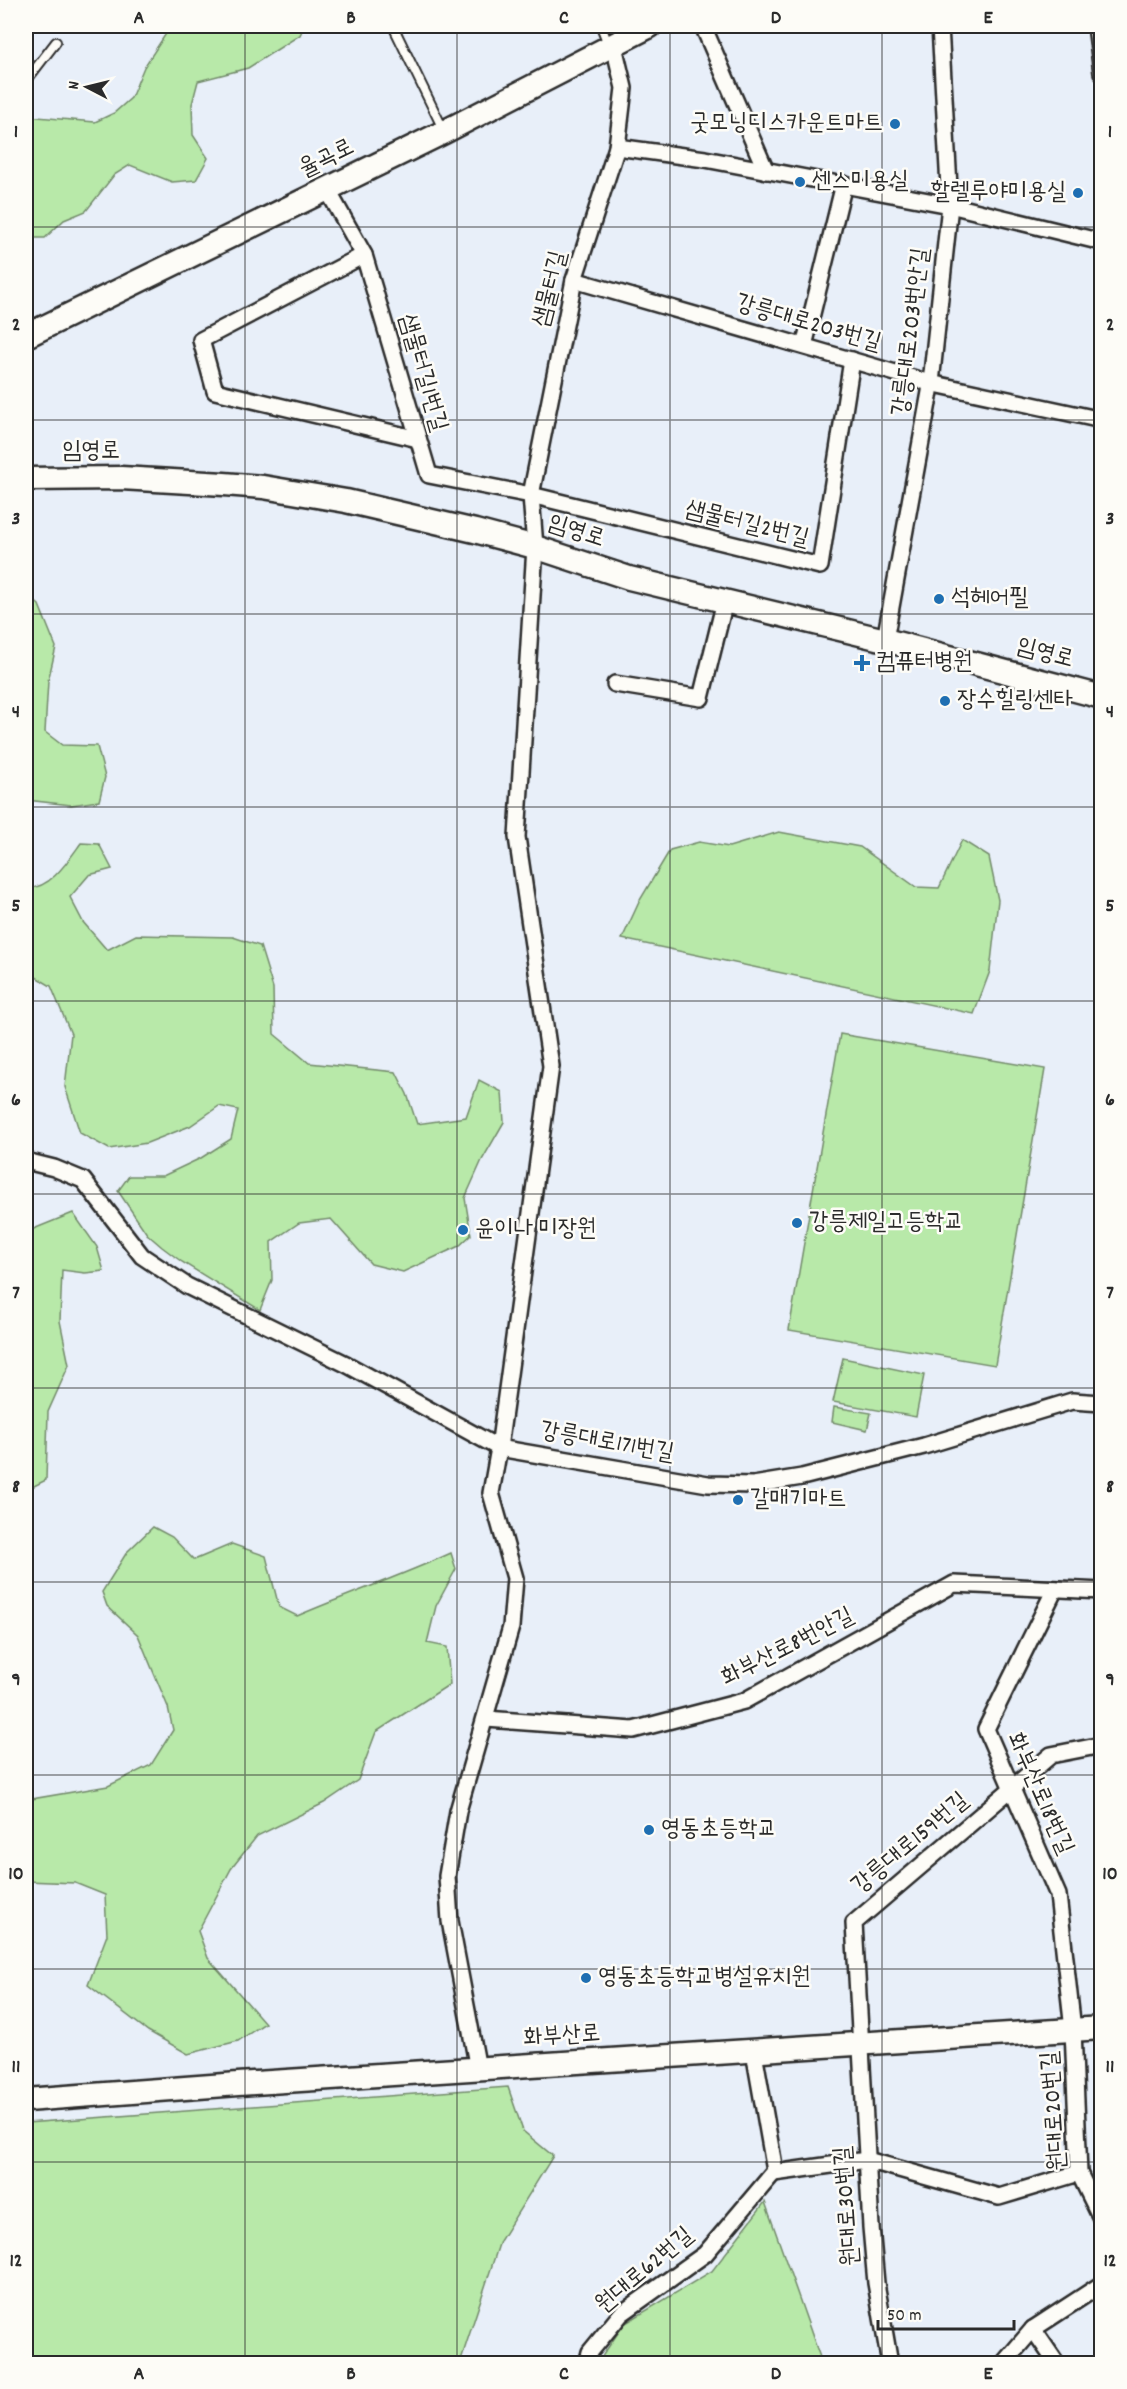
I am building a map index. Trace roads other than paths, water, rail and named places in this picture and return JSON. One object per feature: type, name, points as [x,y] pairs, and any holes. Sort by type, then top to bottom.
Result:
[{"type":"street","name":"율곡로","points":[[26,336],[444,132],[650,26]]},
{"type":"street","points":[[703,26],[766,171]]},
{"type":"street","name":"강릉대로203번안길","points":[[885,640],[930,383],[950,205],[940,26]]},
{"type":"street","points":[[1096,26],[1101,73]]},
{"type":"street","name":"샘물터길","points":[[478,2069],[450,1921],[447,1876],[458,1811],[511,1627],[515,1578],[491,1493],[551,1066],[517,837],[535,547],[531,495],[574,280],[617,147],[624,88],[612,47]]},
{"type":"street","points":[[617,147],[705,159],[844,184],[950,205],[1101,242]]},
{"type":"street","points":[[804,346],[844,184]]},
{"type":"street","name":"샘물터길1번길","points":[[327,189],[364,255],[429,476],[531,495]]},
{"type":"street","points":[[364,255],[201,340],[215,391],[418,439]]},
{"type":"street","name":"강릉대로203번길","points":[[574,280],[930,383],[1101,420]]},
{"type":"street","name":"샘물터길2번길","points":[[531,495],[820,566],[852,360]]},
{"type":"street","name":"임영로","points":[[26,479],[121,478],[263,487],[346,501],[535,547],[629,578],[885,640],[1101,697]]},
{"type":"street","points":[[615,684],[701,698],[725,601]]},
{"type":"street","name":"강릉대로171번길","points":[[26,1161],[54,1168],[83,1180],[142,1256],[187,1286],[346,1365],[499,1448],[708,1484],[753,1485],[802,1477],[891,1454],[1072,1401],[1101,1403]]},
{"type":"street","name":"화부산로8번안길","points":[[486,1719],[633,1730],[744,1701],[954,1584],[1101,1591]]},
{"type":"street","name":"화부산로18번길","points":[[1055,1589],[986,1729],[1058,1895],[1073,2030]]},
{"type":"street","name":"강릉대로159번길","points":[[861,2044],[854,1923],[1051,1755],[1101,1745]]},
{"type":"street","name":"화부산로","points":[[26,2100],[1101,2028]]},
{"type":"street","name":"원대로20번길","points":[[1073,2030],[1079,2174],[1101,2220]]},
{"type":"street","name":"원대로30번길","points":[[861,2044],[876,2283],[890,2364]]},
{"type":"street","points":[[754,2052],[774,2173],[867,2160],[999,2197],[1079,2174]]},
{"type":"street","name":"원대로62번길","points":[[587,2364],[590,2352],[621,2314],[705,2254],[774,2173]]},
{"type":"street","points":[[1003,2364],[1033,2329],[1101,2284]]},
{"type":"street","points":[[1033,2329],[1057,2364]]},
{"type":"lane","points":[[393,26],[444,132]]},
{"type":"lane","points":[[601,26],[612,47]]},
{"type":"lane","points":[[26,81],[56,42]]},
{"type":"place","name":"굿모닝디스카운트마트","points":[[895,124]]},
{"type":"place","name":"센스미용실","points":[[800,182]]},
{"type":"place","name":"할렐루야미용실","points":[[1078,193]]},
{"type":"place","name":"석헤어필","points":[[939,599]]},
{"type":"place","name":"컴퓨터병원","points":[[862,663]]},
{"type":"place","name":"장수힐링센타","points":[[945,701]]},
{"type":"place","name":"강릉제일고등학교","points":[[797,1223]]},
{"type":"place","name":"윤이나 미장원","points":[[463,1230]]},
{"type":"place","name":"갈매기마트","points":[[738,1500]]},
{"type":"place","name":"영동초등학교","points":[[649,1830]]},
{"type":"place","name":"영동초등학교병설유치원","points":[[586,1978]]}]
